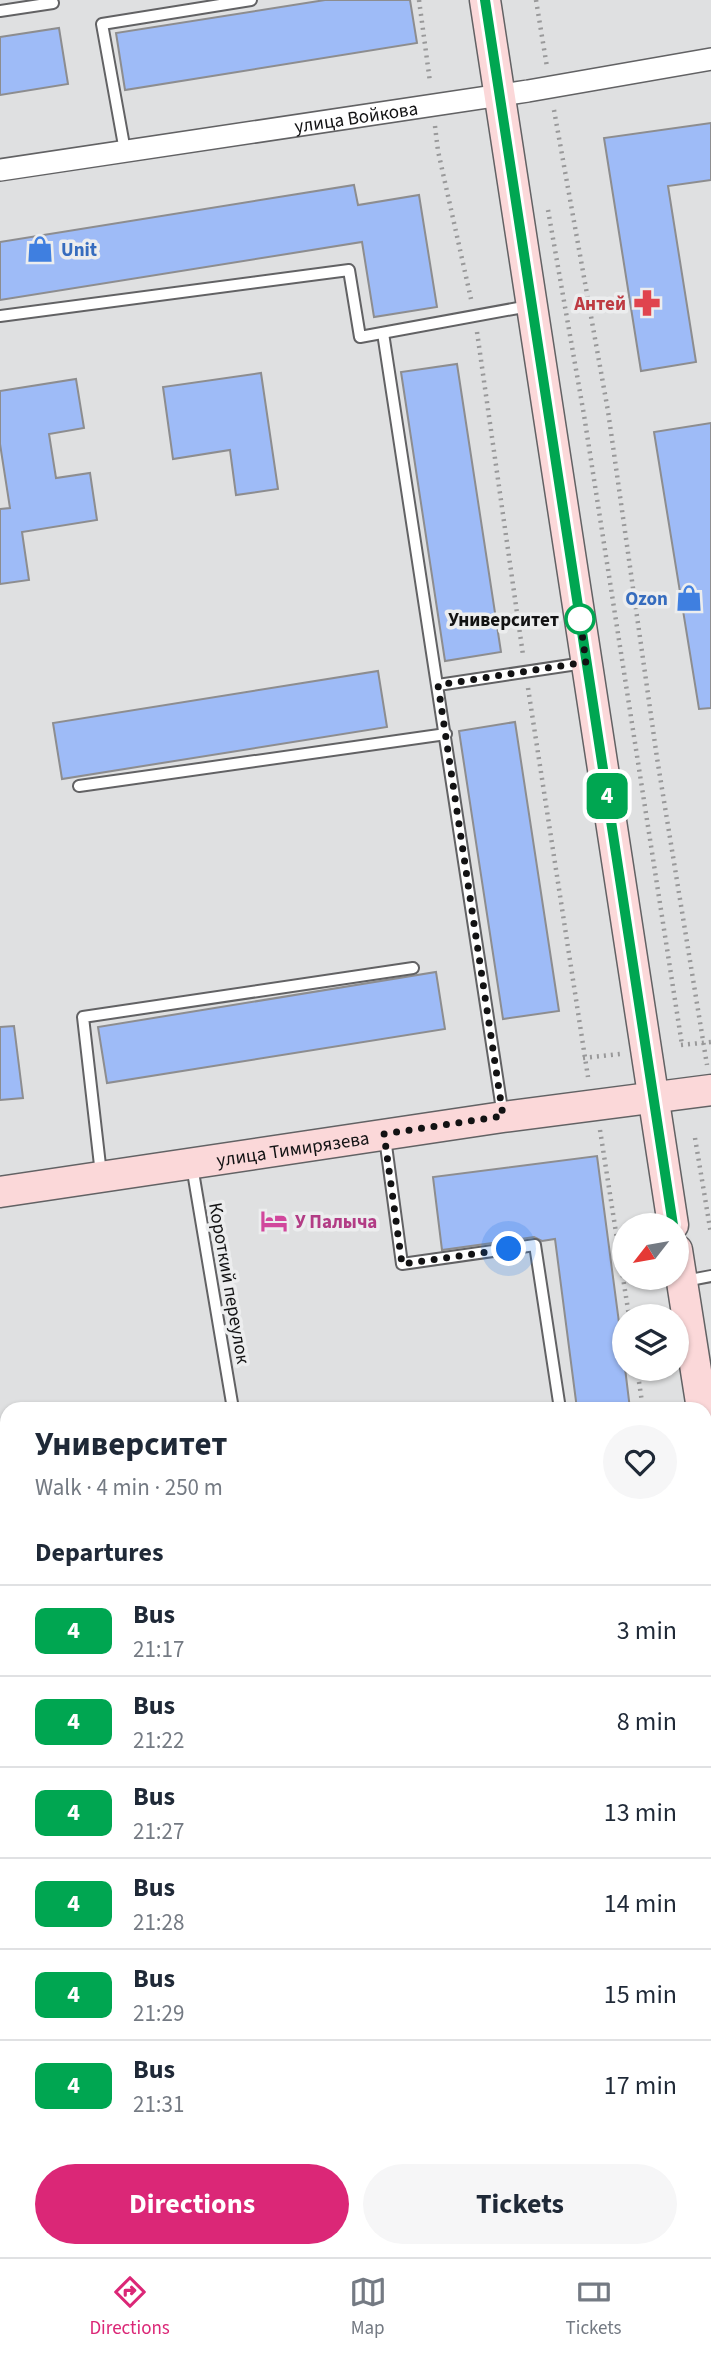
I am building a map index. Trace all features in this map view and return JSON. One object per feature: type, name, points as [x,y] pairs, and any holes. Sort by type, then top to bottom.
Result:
[{"type":"main road","points":[[485,0],[671,1213]]},
{"type":"main road","name":"улица Тимирязева","points":[[0,1192],[503,1116],[711,1090]]},
{"type":"main road","points":[[697,1279],[702,1402]]},
{"type":"street","name":"улица Войкова","points":[[0,170],[711,59]]},
{"type":"lane","points":[[125,151],[102,24],[251,0]]},
{"type":"lane","points":[[0,11],[53,3]]},
{"type":"lane","points":[[0,316],[349,270],[360,338],[532,305]]},
{"type":"lane","points":[[383,333],[503,1116]]},
{"type":"lane","points":[[438,685],[586,662]]},
{"type":"lane","points":[[79,786],[446,734]]},
{"type":"lane","points":[[102,1177],[83,1017],[413,968]]},
{"type":"lane","points":[[384,1134],[402,1264],[536,1245],[559,1402]]},
{"type":"lane","name":"Короткий переулок","points":[[192,1163],[232,1402]]},
{"type":"path","points":[[536,0],[608,411],[657,758],[711,1090]]},
{"type":"path","points":[[547,204],[584,415],[682,1045],[711,1042]]},
{"type":"path","points":[[695,1138],[711,1234]]},
{"type":"path","points":[[639,1381],[642,1402]]},
{"type":"building","points":[[325,0],[410,0],[417,43],[125,90],[116,33]]},
{"type":"building","points":[[59,28],[68,84],[0,95],[0,37]]},
{"type":"building","points":[[711,123],[711,180],[668,186],[696,362],[641,371],[604,138]]},
{"type":"building","points":[[354,185],[358,205],[419,195],[437,307],[374,317],[362,242],[0,300],[0,242]]},
{"type":"building","points":[[457,364],[501,652],[445,661],[401,372]]},
{"type":"building","points":[[261,373],[278,489],[236,495],[230,450],[173,459],[163,387]]},
{"type":"building","points":[[76,379],[84,428],[49,434],[56,478],[90,473],[97,520],[22,532],[29,580],[0,584],[0,509],[10,508],[0,444],[0,391]]},
{"type":"building","points":[[711,423],[711,708],[699,709],[654,432]]},
{"type":"building","points":[[378,671],[387,727],[62,779],[53,723]]},
{"type":"building","points":[[515,722],[559,1011],[503,1019],[459,731]]},
{"type":"building","points":[[436,972],[445,1029],[107,1083],[98,1027]]},
{"type":"building","points":[[14,1026],[23,1098],[0,1100],[0,1027]]},
{"type":"building","points":[[597,1156],[612,1271],[612,1290],[614,1290],[616,1304],[612,1304],[612,1381],[626,1381],[629,1402],[576,1402],[555,1239],[542,1241],[534,1237],[442,1250],[433,1177]]},
{"type":"bus line","name":"4","points":[[485,0],[671,1213]]},
{"type":"place","name":"Unit","points":[[40,249]]},
{"type":"place","name":"Антей","points":[[647,303]]},
{"type":"place","name":"Ozon","points":[[689,598]]},
{"type":"place","name":"Университет","points":[[580,619]]},
{"type":"place","name":"У Палыча","points":[[274,1221]]},
{"type":"route","points":[[509,1249],[402,1264],[384,1134],[503,1116],[438,685],[586,662],[580,619]]}]
